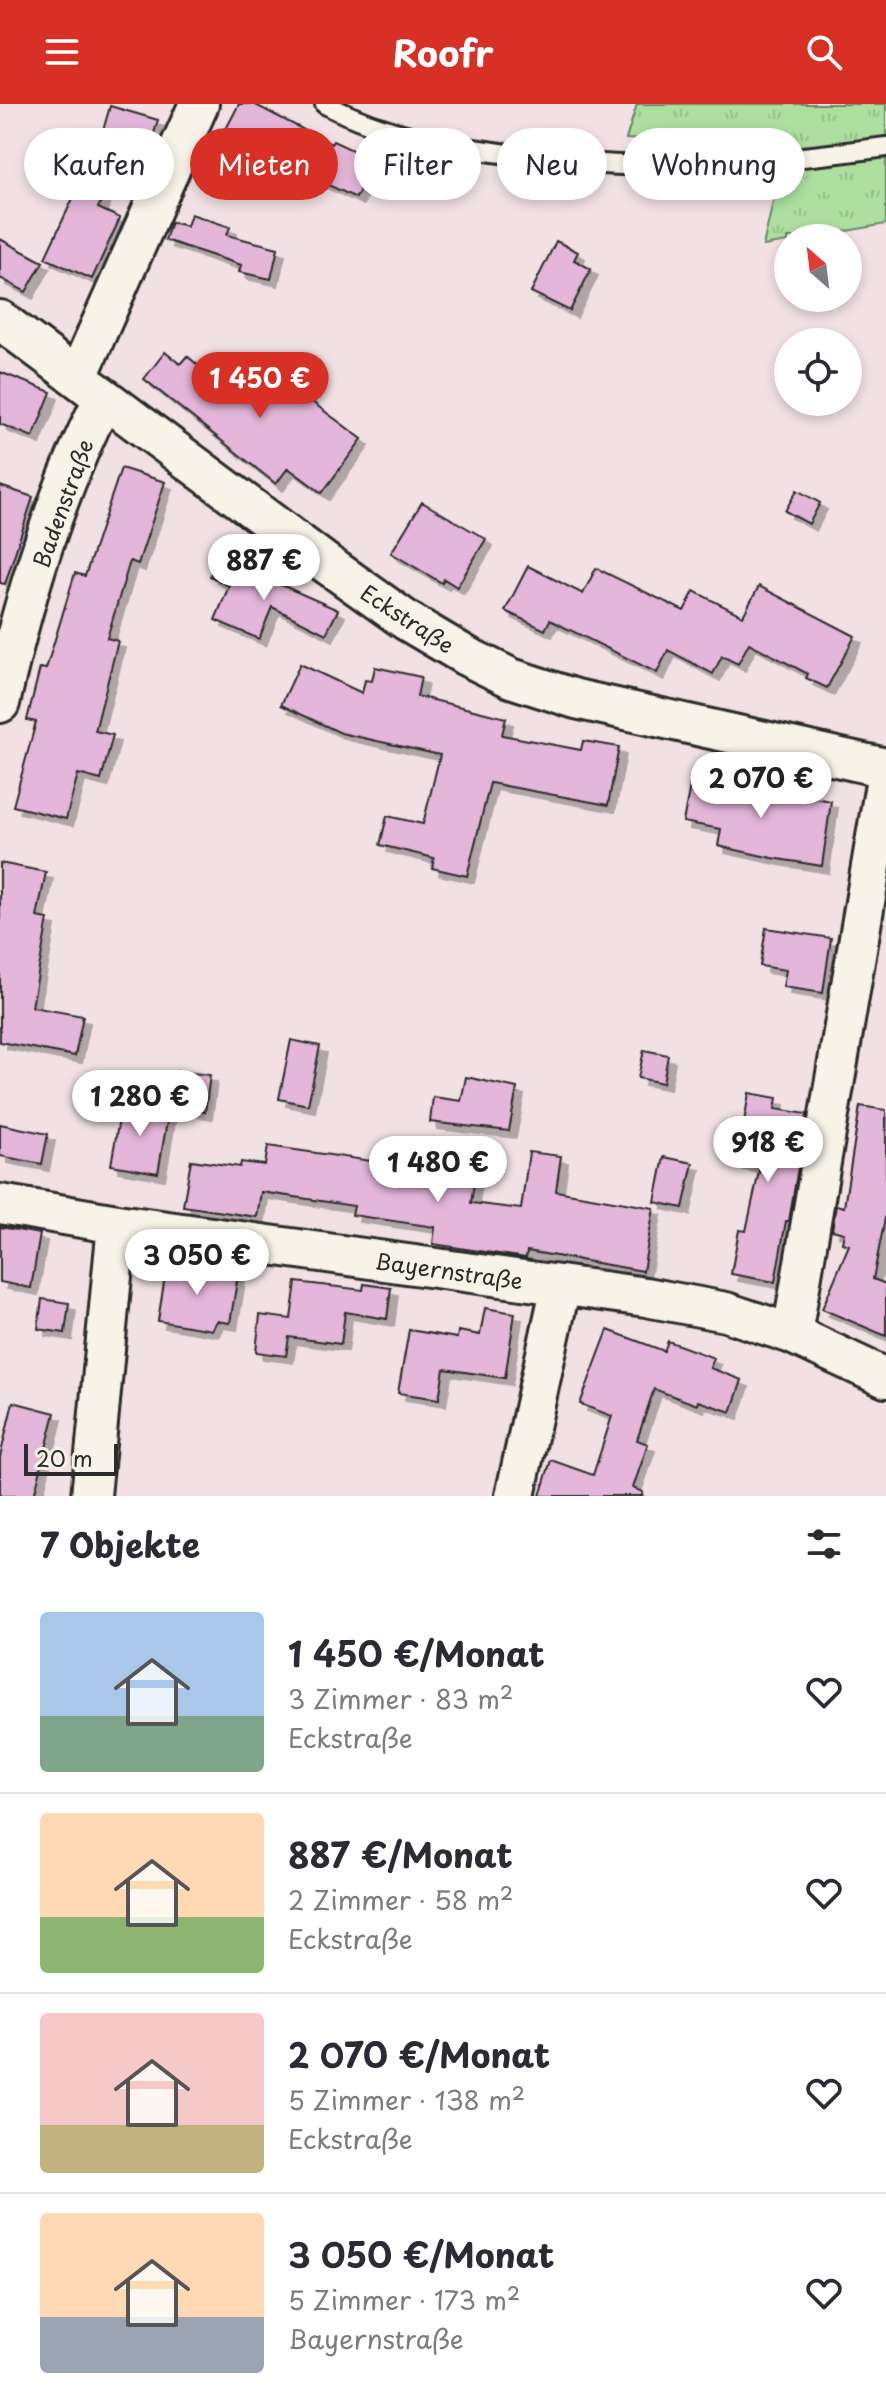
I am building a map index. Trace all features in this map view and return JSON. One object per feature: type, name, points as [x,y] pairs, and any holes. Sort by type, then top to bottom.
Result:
[{"type":"street","name":"Badenstraße","points":[[0,703],[45,547],[78,448],[91,387],[199,104]]},
{"type":"street","name":"Eckstraße","points":[[0,320],[407,621],[466,656],[511,678],[576,699],[886,768]]},
{"type":"street","points":[[792,1334],[886,778]]},
{"type":"street","name":"Bayernstraße","points":[[0,1204],[117,1224],[646,1297],[726,1312],[792,1334],[886,1378]]},
{"type":"street","points":[[91,1496],[117,1224]]},
{"type":"street","points":[[515,1496],[561,1285]]},
{"type":"lane","points":[[325,104],[377,126],[439,145],[603,164],[684,164],[826,155],[886,147]]},
{"type":"green space","points":[[637,104],[886,104],[886,224],[862,228],[862,224],[774,224],[774,244],[763,246],[773,200],[805,200],[805,128],[629,128]]},
{"type":"building","points":[[239,104],[254,104],[300,128],[226,128]]},
{"type":"building","points":[[110,106],[158,120],[156,128],[104,128]]},
{"type":"building","points":[[338,143],[354,151],[354,197],[338,190]]},
{"type":"building","points":[[72,200],[102,200],[98,208],[120,218],[92,279],[45,258]]},
{"type":"building","points":[[191,214],[230,227],[227,235],[278,248],[271,279],[239,272],[241,265],[165,240],[171,222],[187,226]]},
{"type":"building","points":[[0,239],[43,262],[26,292],[0,278]]},
{"type":"building","points":[[556,241],[578,252],[574,260],[591,269],[570,311],[531,292]]},
{"type":"building","points":[[165,352],[180,364],[187,356],[205,371],[213,361],[259,398],[280,367],[302,382],[296,390],[362,439],[322,493],[288,468],[276,484],[144,379]]},
{"type":"building","points":[[0,372],[51,392],[33,437],[0,424]]},
{"type":"building","points":[[121,468],[165,482],[138,564],[130,561],[107,638],[118,641],[95,731],[113,735],[101,780],[78,774],[66,819],[13,806],[36,722],[27,720],[40,668],[46,669],[75,573],[85,576]]},
{"type":"building","points":[[0,486],[33,497],[5,584],[0,583]]},
{"type":"building","points":[[797,490],[820,503],[809,524],[785,511]]},
{"type":"building","points":[[422,502],[486,539],[457,587],[444,579],[442,583],[391,553]]},
{"type":"building","points":[[218,557],[338,610],[326,634],[272,607],[259,639],[215,620],[229,586],[210,576]]},
{"type":"building","points":[[528,566],[583,594],[596,568],[684,611],[694,591],[743,616],[759,586],[855,636],[827,688],[806,678],[808,674],[749,643],[738,664],[722,656],[713,674],[668,650],[657,673],[550,620],[545,630],[505,611]]},
{"type":"building","points":[[300,664],[362,693],[365,680],[372,681],[375,667],[421,677],[417,696],[506,718],[502,735],[581,750],[583,741],[619,747],[608,805],[490,783],[467,876],[432,868],[434,858],[380,845],[387,816],[423,824],[440,755],[341,733],[281,705]]},
{"type":"building","points":[[692,775],[831,801],[822,866],[718,846],[721,829],[683,822]]},
{"type":"building","points":[[0,863],[46,872],[37,917],[48,919],[32,1007],[83,1016],[75,1056],[0,1042]]},
{"type":"building","points":[[766,928],[831,938],[823,993],[783,987],[786,970],[760,966]]},
{"type":"building","points":[[291,1040],[320,1046],[308,1105],[279,1099]]},
{"type":"building","points":[[644,1050],[668,1055],[663,1083],[638,1078]]},
{"type":"building","points":[[177,1071],[210,1075],[205,1112],[172,1107]]},
{"type":"building","points":[[466,1077],[517,1088],[509,1131],[430,1122],[433,1097],[461,1101]]},
{"type":"building","points":[[749,1093],[777,1098],[775,1109],[807,1114],[775,1282],[731,1274],[739,1230],[746,1231],[760,1167],[737,1163]]},
{"type":"building","points":[[122,1102],[169,1110],[158,1173],[111,1165]]},
{"type":"building","points":[[860,1106],[886,1110],[886,1213],[873,1279],[886,1284],[886,1336],[822,1309],[849,1245],[842,1243],[844,1233],[832,1230],[836,1205],[844,1207]]},
{"type":"building","points":[[0,1124],[48,1134],[42,1164],[0,1156]]},
{"type":"building","points":[[268,1146],[475,1176],[471,1203],[521,1209],[529,1152],[561,1156],[556,1191],[654,1208],[643,1271],[527,1251],[526,1258],[433,1244],[435,1227],[352,1215],[354,1206],[261,1192],[257,1217],[183,1206],[191,1160],[240,1167],[241,1162],[265,1165]]},
{"type":"building","points":[[664,1157],[693,1163],[683,1208],[655,1202]]},
{"type":"building","points":[[0,1227],[40,1234],[31,1288],[0,1282]]},
{"type":"building","points":[[167,1263],[238,1275],[230,1323],[217,1321],[212,1330],[158,1321]]},
{"type":"building","points":[[296,1282],[363,1290],[364,1284],[391,1288],[387,1319],[345,1312],[341,1344],[289,1337],[286,1356],[256,1352],[260,1315],[291,1319]]},
{"type":"building","points":[[42,1299],[69,1303],[65,1333],[38,1329]]},
{"type":"building","points":[[485,1308],[515,1313],[505,1378],[444,1369],[439,1399],[398,1393],[409,1330],[457,1338],[458,1331],[480,1335]]},
{"type":"building","points":[[608,1330],[664,1351],[668,1341],[714,1358],[710,1368],[742,1380],[731,1412],[698,1401],[697,1405],[654,1389],[637,1440],[648,1444],[633,1488],[643,1492],[642,1496],[540,1496],[551,1460],[593,1475],[612,1416],[580,1404]]},
{"type":"building","points":[[13,1402],[55,1413],[34,1496],[0,1496],[0,1457]]}]
